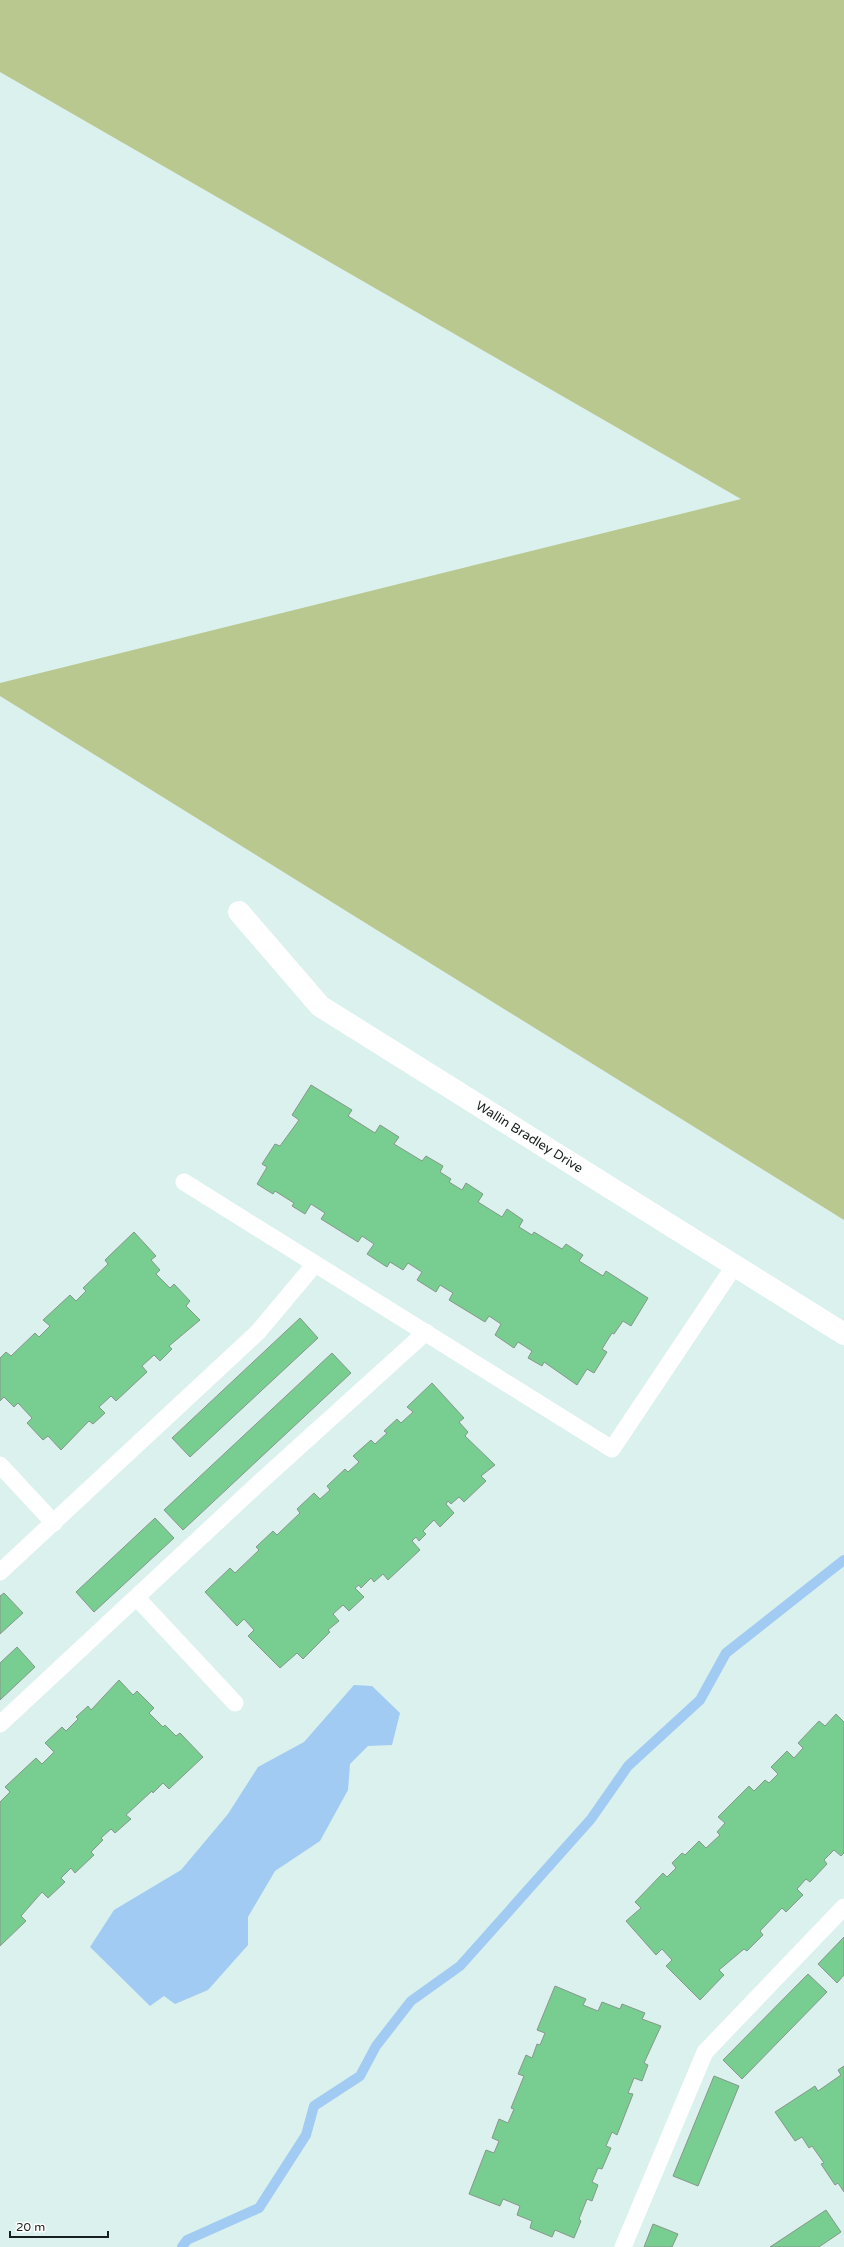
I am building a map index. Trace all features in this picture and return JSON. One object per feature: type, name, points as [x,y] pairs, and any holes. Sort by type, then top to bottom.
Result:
[{"type":"street","name":"Wallin Bradley Drive","points":[[239,912],[320,1006],[844,1334]]},
{"type":"lane","points":[[184,1182],[612,1449],[735,1265]]},
{"type":"lane","points":[[0,1572],[258,1332],[315,1264]]},
{"type":"lane","points":[[0,1724],[138,1599],[260,1482],[426,1332]]},
{"type":"lane","points":[[0,1465],[54,1523]]},
{"type":"lane","points":[[138,1599],[235,1704]]},
{"type":"lane","points":[[623,2247],[705,2052],[844,1907]]},
{"type":"green space","points":[[0,0],[844,0],[844,1220],[0,696],[0,683],[741,499],[0,72]]},
{"type":"water","points":[[354,1685],[372,1686],[400,1713],[392,1745],[368,1746],[350,1764],[348,1790],[320,1841],[275,1871],[248,1917],[248,1945],[208,1990],[175,2004],[164,1996],[150,2006],[90,1947],[114,1910],[181,1870],[228,1814],[258,1767],[304,1742]]},
{"type":"building","points":[[311,1085],[352,1110],[348,1116],[375,1133],[380,1125],[399,1137],[394,1144],[422,1161],[426,1156],[443,1166],[440,1172],[451,1179],[449,1182],[462,1190],[466,1183],[483,1194],[478,1202],[502,1217],[507,1209],[523,1220],[519,1227],[532,1235],[534,1232],[562,1249],[566,1244],[583,1255],[579,1261],[603,1276],[606,1271],[648,1298],[631,1326],[623,1321],[614,1334],[612,1333],[602,1349],[607,1352],[594,1373],[587,1369],[577,1385],[544,1362],[542,1366],[528,1358],[532,1351],[518,1342],[514,1348],[495,1335],[501,1324],[489,1316],[485,1322],[449,1300],[453,1293],[440,1285],[436,1292],[417,1280],[422,1272],[408,1263],[403,1270],[390,1262],[387,1267],[367,1254],[374,1244],[362,1236],[358,1242],[321,1219],[325,1213],[311,1204],[305,1214],[292,1206],[294,1203],[275,1191],[273,1194],[257,1184],[267,1167],[262,1164],[275,1144],[280,1146],[299,1120],[292,1115]]},
{"type":"building","points":[[134,1232],[156,1256],[151,1260],[160,1270],[156,1274],[170,1288],[174,1284],[190,1301],[186,1306],[200,1320],[169,1346],[172,1349],[160,1361],[154,1355],[142,1366],[147,1372],[116,1401],[111,1396],[99,1407],[105,1413],[93,1424],[89,1421],[61,1450],[48,1436],[43,1440],[27,1423],[32,1418],[18,1403],[14,1407],[4,1397],[0,1401],[0,1358],[6,1352],[11,1356],[35,1333],[39,1337],[50,1326],[43,1320],[70,1295],[76,1301],[86,1291],[83,1288],[108,1264],[105,1260]]},
{"type":"building","points":[[300,1318],[318,1338],[190,1457],[172,1438]]},
{"type":"building","points":[[332,1353],[351,1373],[183,1530],[164,1510]]},
{"type":"building","points":[[432,1383],[464,1418],[459,1422],[468,1432],[465,1436],[495,1465],[481,1476],[486,1481],[464,1502],[459,1497],[451,1504],[448,1501],[446,1504],[454,1513],[440,1527],[434,1520],[423,1531],[426,1534],[419,1541],[416,1537],[412,1541],[420,1550],[388,1580],[383,1574],[374,1582],[371,1578],[361,1588],[359,1585],[355,1588],[364,1597],[349,1611],[343,1605],[333,1614],[339,1621],[328,1630],[330,1632],[303,1659],[297,1653],[280,1668],[248,1636],[254,1630],[244,1619],[237,1626],[205,1592],[230,1568],[235,1573],[259,1550],[256,1547],[273,1531],[277,1535],[300,1513],[297,1509],[314,1493],[320,1499],[330,1490],[327,1486],[345,1469],[348,1472],[359,1462],[353,1456],[371,1440],[375,1444],[387,1433],[384,1431],[397,1419],[401,1423],[413,1412],[407,1407]]},
{"type":"building","points":[[155,1518],[174,1538],[94,1612],[76,1592]]},
{"type":"building","points":[[4,1593],[23,1613],[0,1634],[0,1596]]},
{"type":"building","points":[[17,1647],[35,1667],[0,1700],[0,1663]]},
{"type":"building","points":[[119,1680],[133,1695],[137,1691],[154,1708],[149,1713],[163,1727],[165,1725],[176,1736],[180,1733],[203,1757],[169,1789],[163,1783],[153,1793],[152,1791],[126,1815],[131,1819],[115,1833],[111,1829],[101,1838],[103,1840],[91,1852],[94,1855],[75,1873],[71,1868],[61,1878],[65,1882],[48,1898],[42,1892],[21,1916],[26,1921],[0,1946],[0,1802],[10,1792],[5,1787],[36,1758],[42,1764],[54,1752],[45,1743],[62,1727],[66,1731],[78,1719],[76,1717],[88,1706],[91,1710]]},
{"type":"building","points":[[836,1714],[844,1722],[844,1853],[841,1856],[834,1850],[824,1860],[827,1864],[810,1882],[806,1879],[797,1889],[803,1895],[786,1912],[782,1908],[760,1931],[763,1935],[747,1951],[744,1949],[719,1970],[724,1975],[700,2000],[666,1966],[672,1960],[662,1949],[656,1955],[626,1921],[641,1908],[635,1902],[663,1873],[667,1877],[676,1868],[672,1863],[682,1853],[685,1855],[699,1841],[706,1848],[720,1835],[717,1832],[725,1823],[718,1817],[749,1786],[754,1791],[765,1780],[769,1783],[778,1774],[771,1767],[787,1751],[794,1758],[803,1748],[798,1743],[819,1721],[825,1726]]},
{"type":"building","points":[[844,1937],[844,1975],[837,1983],[818,1964]]},
{"type":"building","points":[[808,1974],[827,1992],[742,2079],[723,2060]]},
{"type":"building","points":[[555,1986],[586,1999],[583,2005],[598,2011],[602,2002],[620,2009],[622,2004],[645,2013],[642,2019],[661,2026],[644,2063],[648,2065],[642,2081],[634,2078],[628,2093],[633,2094],[617,2135],[612,2132],[606,2146],[611,2148],[602,2169],[598,2168],[592,2182],[598,2185],[592,2201],[587,2199],[579,2219],[581,2221],[574,2238],[555,2230],[552,2237],[530,2228],[532,2221],[517,2215],[520,2206],[503,2199],[500,2206],[469,2194],[486,2150],[494,2153],[499,2141],[492,2138],[499,2119],[508,2123],[514,2109],[511,2108],[524,2076],[518,2074],[526,2055],[532,2058],[537,2044],[540,2045],[545,2033],[537,2030]]},
{"type":"building","points":[[844,2066],[844,2192],[838,2183],[835,2185],[821,2164],[824,2163],[812,2146],[809,2148],[802,2137],[795,2141],[775,2112],[815,2086],[818,2091],[841,2075],[838,2070]]},
{"type":"building","points":[[714,2076],[739,2086],[698,2186],[673,2176]]},
{"type":"building","points":[[826,2210],[841,2232],[819,2247],[770,2247]]},
{"type":"building","points":[[653,2224],[678,2234],[672,2247],[644,2247]]},
{"type":"waterway","points":[[182,2247],[187,2240],[259,2208],[306,2135],[314,2106],[360,2076],[376,2046],[411,2001],[460,1966],[591,1819],[628,1766],[700,1700],[726,1653],[844,1560]]}]
